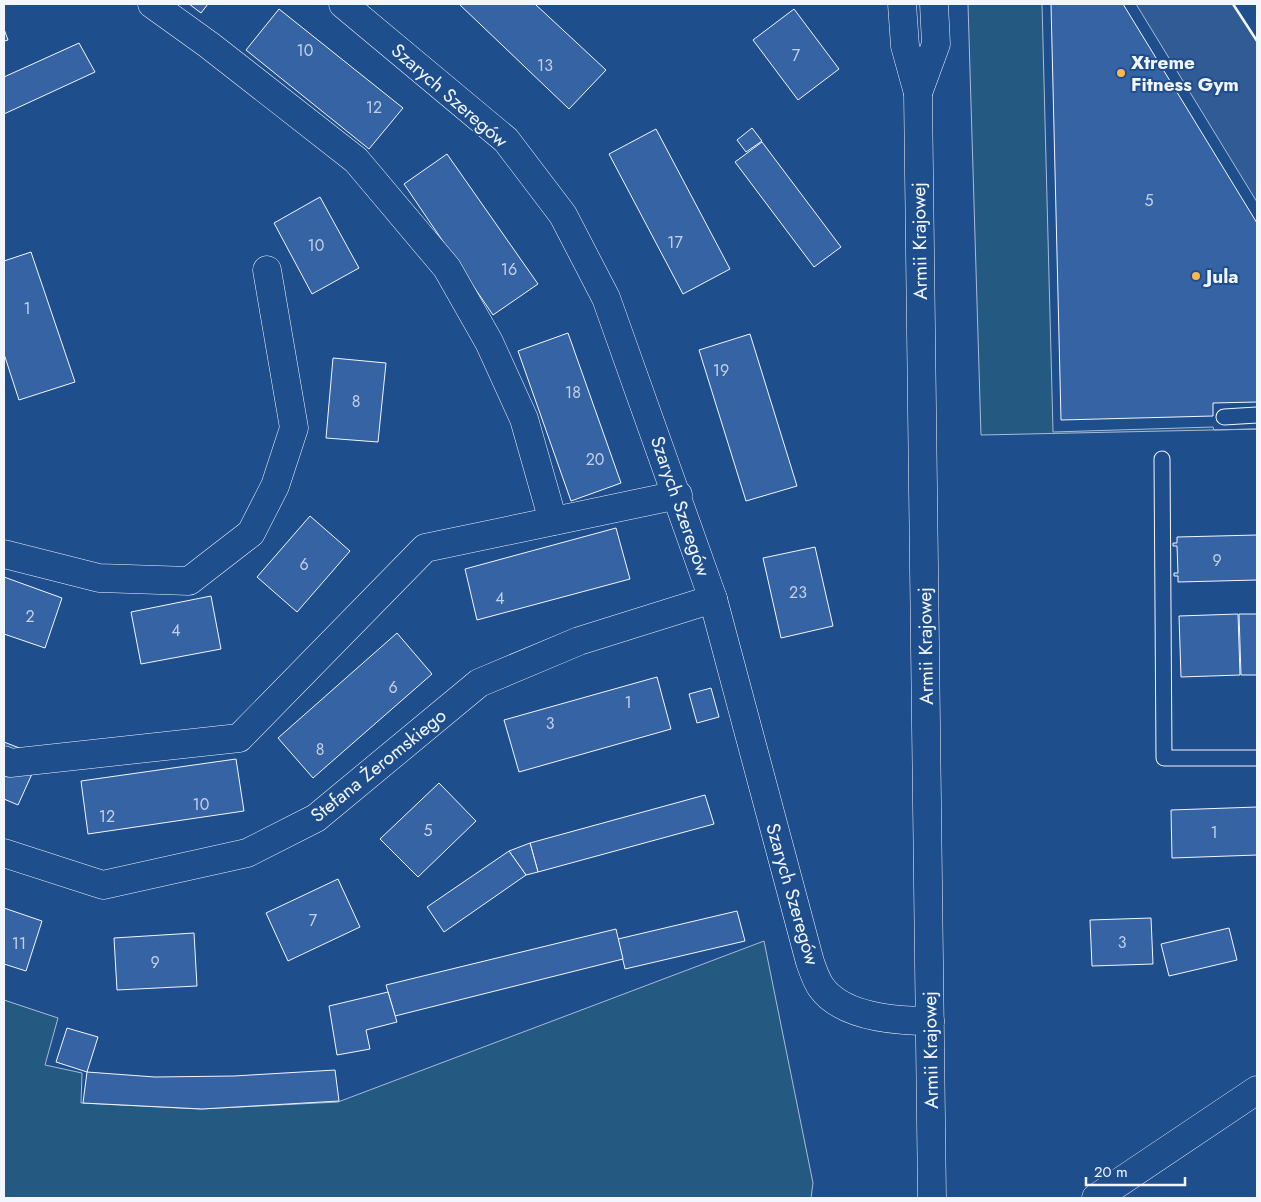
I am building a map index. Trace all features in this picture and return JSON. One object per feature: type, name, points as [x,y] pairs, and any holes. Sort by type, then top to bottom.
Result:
[{"type":"street","points":[[152,4],[209,45],[356,160],[447,268],[490,342],[524,419],[553,521]]},
{"type":"street","name":"Szarych Szeregów","points":[[343,4],[506,140],[563,215],[606,298],[714,599],[810,962],[821,987],[842,1007],[899,1021],[930,1022]]},
{"type":"street","name":"Armii Krajowej","points":[[902,4],[905,46],[918,93],[932,1198]]},
{"type":"street","name":"Armii Krajowej","points":[[918,93],[936,44],[934,4]]},
{"type":"street","points":[[4,554],[99,578],[190,581],[251,533],[275,486],[294,428],[267,270]]},
{"type":"street","points":[[4,760],[10,762],[239,738],[425,548],[678,495]]},
{"type":"street","name":"Stefana Żeromskiego","points":[[4,854],[103,885],[247,853],[316,818],[479,683],[579,641],[714,599]]},
{"type":"street","points":[[1096,1198],[1257,1090]]},
{"type":"lane","points":[[1224,417],[1257,415]]},
{"type":"lane","points":[[1162,459],[1164,758],[1257,758]]},
{"type":"shaded area","points":[[968,4],[1042,4],[1053,432],[1213,427],[1214,430],[981,435]]},
{"type":"shaded area","points":[[1136,4],[1233,4],[1257,41],[1257,202]]},
{"type":"shaded area","points":[[764,941],[813,1183],[811,1198],[4,1198],[4,1000],[58,1018],[45,1065],[82,1073],[81,1103],[200,1109],[338,1102]]},
{"type":"building","points":[[189,4],[208,4],[201,13]]},
{"type":"building","points":[[459,4],[535,4],[606,70],[569,109]]},
{"type":"building","points":[[1051,4],[1123,4],[1257,223],[1257,402],[1213,403],[1213,416],[1061,420]]},
{"type":"building","points":[[279,9],[403,108],[369,149],[246,50]]},
{"type":"building","points":[[794,9],[839,69],[798,100],[753,40]]},
{"type":"building","points":[[4,29],[8,40],[4,41]]},
{"type":"building","points":[[79,43],[95,72],[4,114],[4,77]]},
{"type":"building","points":[[752,128],[762,141],[746,152],[737,140]]},
{"type":"building","points":[[656,129],[730,269],[683,294],[609,154]]},
{"type":"building","points":[[762,142],[841,247],[814,267],[735,162]]},
{"type":"building","points":[[447,154],[538,284],[493,315],[404,184]]},
{"type":"building","points":[[320,197],[359,268],[312,294],[274,223]]},
{"type":"building","points":[[31,252],[75,382],[19,400],[4,354],[4,261]]},
{"type":"building","points":[[568,333],[621,483],[571,501],[518,351]]},
{"type":"building","points":[[750,334],[797,486],[746,501],[699,350]]},
{"type":"building","points":[[333,358],[386,363],[378,442],[326,438]]},
{"type":"building","points":[[310,516],[350,551],[297,612],[257,577]]},
{"type":"building","points":[[616,528],[630,579],[477,620],[465,569]]},
{"type":"building","points":[[1257,535],[1257,580],[1178,582],[1178,576],[1174,576],[1174,573],[1178,573],[1177,546],[1173,546],[1173,543],[1177,543],[1177,537]]},
{"type":"building","points":[[815,547],[833,626],[781,638],[763,558]]},
{"type":"building","points":[[4,577],[62,598],[45,648],[4,634]]},
{"type":"building","points":[[211,596],[221,649],[141,664],[131,612]]},
{"type":"building","points":[[1238,614],[1240,675],[1181,677],[1179,616]]},
{"type":"building","points":[[1239,614],[1257,614],[1257,675],[1241,675]]},
{"type":"building","points":[[397,633],[432,674],[313,778],[278,738]]},
{"type":"building","points":[[657,677],[671,729],[519,772],[504,720]]},
{"type":"building","points":[[711,688],[719,717],[697,723],[689,694]]},
{"type":"building","points":[[4,742],[40,756],[18,805],[4,799]]},
{"type":"building","points":[[236,759],[244,811],[88,834],[81,781]]},
{"type":"building","points":[[439,783],[476,821],[418,877],[380,839]]},
{"type":"building","points":[[705,795],[714,824],[538,872],[530,843]]},
{"type":"building","points":[[1257,807],[1257,855],[1172,858],[1171,810]]},
{"type":"building","points":[[530,843],[538,872],[526,875],[509,851]]},
{"type":"building","points":[[509,851],[526,875],[444,932],[427,907]]},
{"type":"building","points":[[338,879],[360,927],[288,961],[266,913]]},
{"type":"building","points":[[4,908],[42,921],[26,971],[4,964]]},
{"type":"building","points":[[737,911],[745,941],[625,969],[618,939]]},
{"type":"building","points":[[1151,918],[1153,964],[1092,966],[1090,920]]},
{"type":"building","points":[[1229,928],[1237,960],[1169,976],[1161,944]]},
{"type":"building","points":[[616,929],[623,959],[395,1016],[386,985]]},
{"type":"building","points":[[194,933],[197,986],[117,990],[114,938]]},
{"type":"building","points":[[388,992],[397,1022],[366,1030],[370,1049],[337,1055],[329,1006]]},
{"type":"building","points":[[67,1028],[98,1037],[87,1072],[56,1062]]},
{"type":"building","points":[[335,1070],[339,1101],[202,1109],[83,1103],[87,1072],[155,1077],[234,1076]]},
{"type":"wall","points":[[1233,4],[1257,41]]},
{"type":"place","name":"Xtreme Fitness Gym","points":[[1121,73]]},
{"type":"place","name":"Jula","points":[[1196,276]]}]
